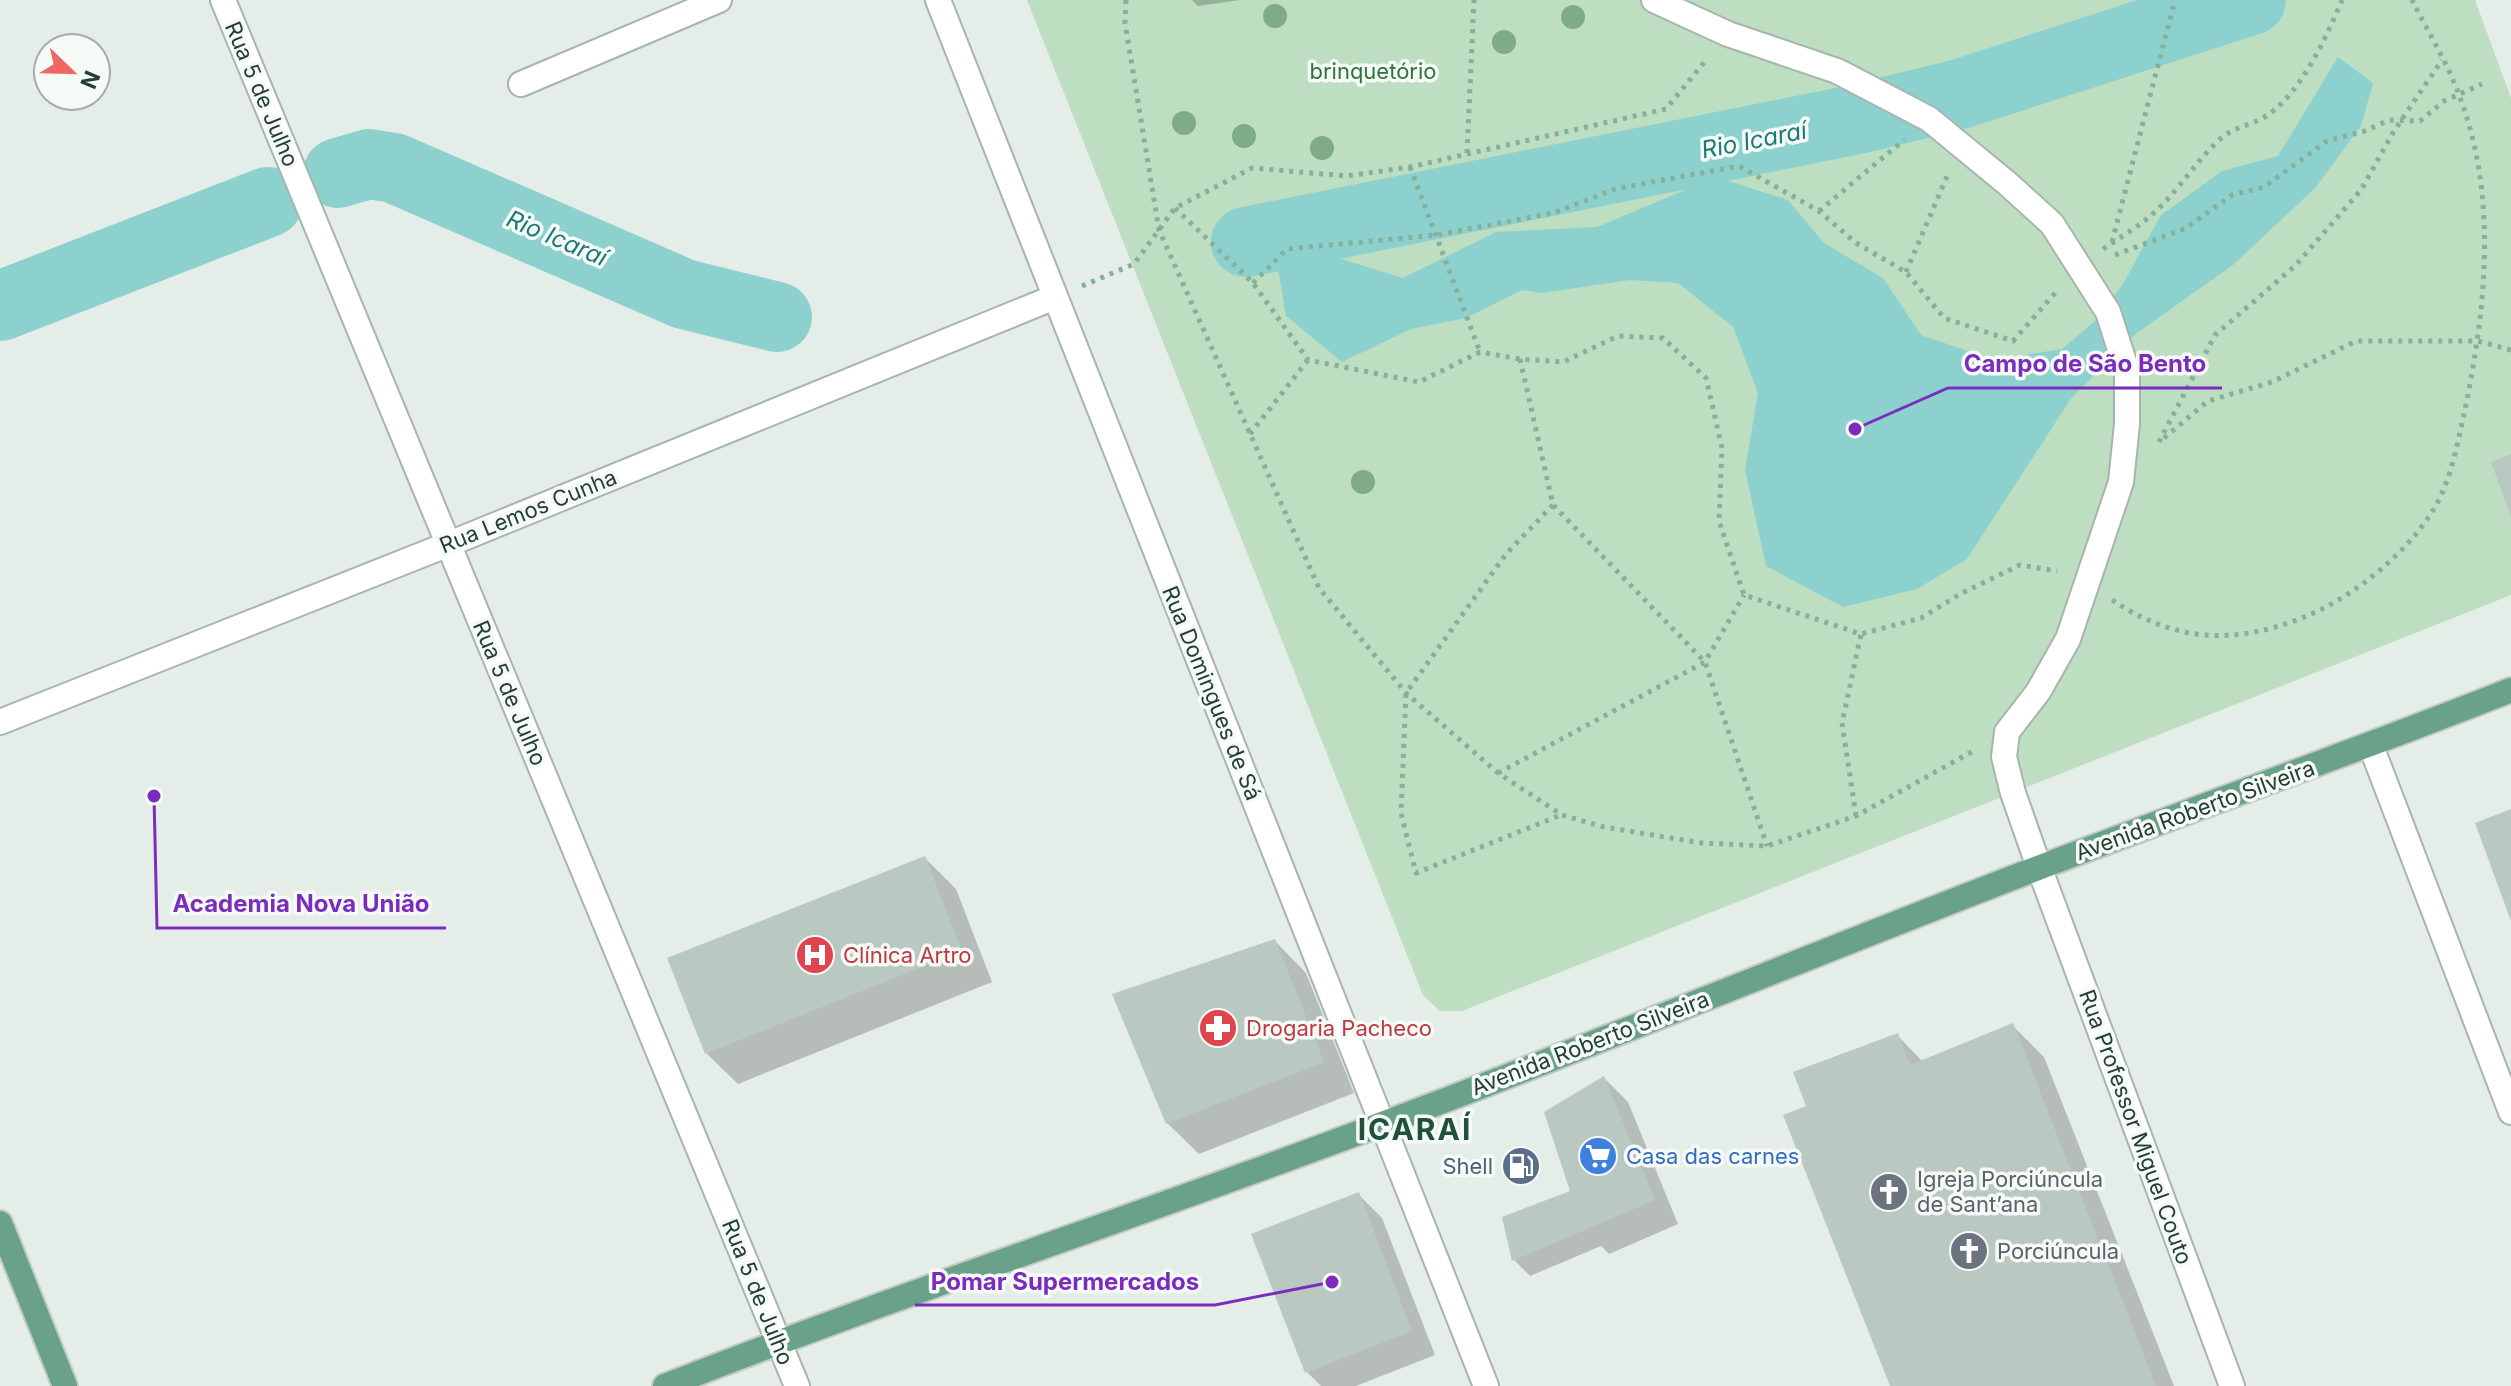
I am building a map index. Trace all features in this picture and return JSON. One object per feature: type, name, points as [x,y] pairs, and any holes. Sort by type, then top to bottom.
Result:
[{"type":"main road","name":"Avenida Roberto Silveira","points":[[665,1386],[779,1341],[1384,1124],[2039,867],[2371,746],[2511,690]]},
{"type":"main road","points":[[0,1223],[65,1386]]},
{"type":"street","name":"Rua 5 de Julho","points":[[223,0],[797,1386]]},
{"type":"street","points":[[521,84],[719,0]]},
{"type":"street","name":"Rua Domingues de Sá","points":[[938,0],[1486,1386]]},
{"type":"street","points":[[1654,0],[1728,34],[1837,71],[1929,119],[2052,224],[2108,312],[2127,371],[2127,424],[2121,482],[2068,639],[2038,692],[2007,732]]},
{"type":"street","name":"Rua Lemos Cunha","points":[[0,722],[449,544],[1055,297]]},
{"type":"street","name":"Rua Professor Miguel Couto","points":[[2007,732],[2004,757],[2039,867],[2232,1386]]},
{"type":"street","points":[[2371,746],[2511,1112]]},
{"type":"path","points":[[1126,0],[1125,23],[1159,230],[1319,588],[1406,693],[1498,773],[1562,815],[1604,827],[1701,843],[1767,846],[1856,816],[2007,732]]},
{"type":"path","points":[[1467,153],[1474,0]]},
{"type":"path","points":[[2175,0],[2111,243],[2137,228],[2159,208],[2226,134],[2264,117],[2283,103],[2318,50],[2342,0]]},
{"type":"path","points":[[1744,595],[1861,634],[1921,618],[1960,594],[2020,565],[2091,577],[2100,592],[2125,608],[2167,627],[2199,636],[2230,636],[2275,628],[2310,614],[2342,596],[2393,557],[2433,510],[2457,443],[2478,341],[2485,273],[2485,223],[2478,168],[2458,94],[2412,0]]},
{"type":"path","points":[[1055,297],[1134,264],[1175,208],[1252,168],[1347,176],[1410,167],[1666,109],[1728,34]]},
{"type":"path","points":[[2159,442],[2215,335],[2295,266],[2361,190],[2401,121],[2443,59]]},
{"type":"path","points":[[2115,255],[2186,228],[2232,195],[2264,187],[2327,141],[2365,131],[2389,120],[2420,121],[2444,101],[2482,84]]},
{"type":"path","points":[[1819,211],[1929,119]]},
{"type":"path","points":[[1906,272],[1961,145]]},
{"type":"path","points":[[1253,283],[1287,249],[1436,235],[1553,213],[1615,189],[1739,166],[1819,211],[1856,243],[1906,272],[1944,318],[2013,341],[2080,266]]},
{"type":"path","points":[[1410,167],[1480,352]]},
{"type":"path","points":[[1175,208],[1253,283],[1308,360],[1419,382],[1480,352],[1563,362],[1618,336],[1663,338],[1706,378],[1722,448],[1719,521],[1744,595],[1705,662],[1498,773]]},
{"type":"path","points":[[2121,482],[2159,442],[2208,401],[2272,382],[2356,341],[2478,341],[2511,350]]},
{"type":"path","points":[[1520,359],[1553,505],[1705,662],[1767,846]]},
{"type":"path","points":[[1250,434],[1308,360]]},
{"type":"path","points":[[1553,505],[1506,554],[1406,693],[1401,813],[1416,873],[1562,815]]},
{"type":"path","points":[[1856,816],[1842,723],[1861,634]]},
{"type":"green space","name":"brinquetório","points":[[1027,0],[2475,0],[2511,98],[2511,595],[1462,1011],[1440,1011],[1423,995]]},
{"type":"water","points":[[2338,57],[2373,83],[2361,126],[2316,187],[2233,265],[2133,336],[2070,400],[1967,559],[1917,589],[1843,607],[1766,566],[1745,470],[1758,393],[1733,327],[1678,283],[1630,280],[1542,293],[1522,290],[1466,318],[1411,329],[1342,362],[1286,316],[1278,268],[1319,252],[1403,278],[1496,232],[1597,227],[1716,177],[1788,200],[1824,243],[1883,278],[1921,335],[1994,360],[2062,349],[2095,321],[2123,284],[2161,215],[2222,171],[2278,156]]},
{"type":"building","points":[[2511,454],[2511,517],[2491,462]]},
{"type":"building","points":[[2511,809],[2511,921],[2475,823]]},
{"type":"building","name":"Clínica Artro","points":[[925,856],[962,951],[705,1054],[667,958]]},
{"type":"building","name":"Drogaria Pacheco","points":[[1275,939],[1324,1062],[1166,1124],[1112,994]]},
{"type":"building","name":"Igreja Porciúncula de Sant’ana","points":[[2013,1023],[2156,1386],[1890,1386],[1783,1115],[1806,1106],[1793,1072],[1898,1033],[1910,1065]]},
{"type":"building","name":"Casa das carnes","points":[[1604,1076],[1655,1200],[1512,1261],[1502,1217],[1570,1191],[1544,1112]]},
{"type":"building","points":[[1359,1192],[1412,1331],[1305,1373],[1251,1234]]},
{"type":"waterway","name":"Rio Icaraí","points":[[1246,242],[1858,119],[1960,94],[2251,0]]},
{"type":"waterway","name":"Rio Icaraí","points":[[338,173],[369,164],[394,168],[684,294],[777,317]]},
{"type":"waterway","name":"Rio Icaraí","points":[[0,306],[268,202]]},
{"type":"place","name":"Campo de São Bento","points":[[1855,429]]},
{"type":"place","name":"Academia Nova União","points":[[154,796]]},
{"type":"place","name":"Clínica Artro","points":[[815,955]]},
{"type":"place","name":"Drogaria Pacheco","points":[[1218,1028]]},
{"type":"place","name":"Casa das carnes","points":[[1598,1156]]},
{"type":"place","name":"Shell","points":[[1521,1166]]},
{"type":"place","name":"Igreja Porciúncula de Sant’ana","points":[[1889,1192]]},
{"type":"place","name":"Porciúncula","points":[[1969,1251]]},
{"type":"place","name":"Pomar Supermercados","points":[[1332,1282]]},
{"type":"district","name":"ICARAÍ","points":[[1415,1129]]}]
